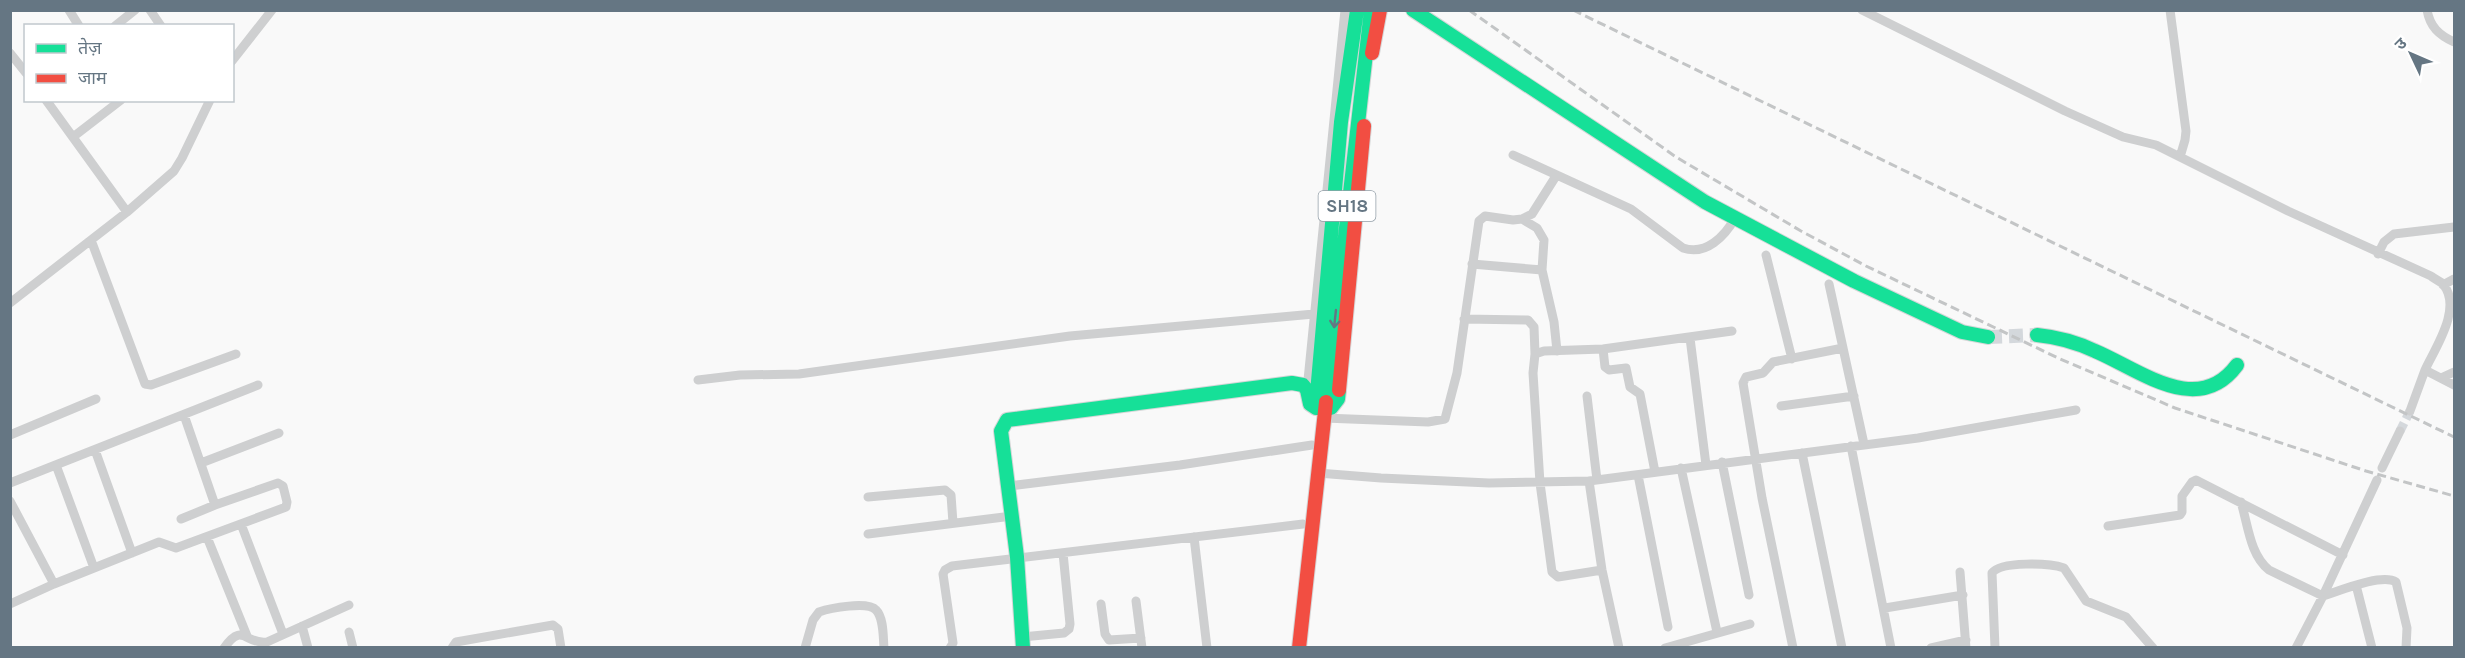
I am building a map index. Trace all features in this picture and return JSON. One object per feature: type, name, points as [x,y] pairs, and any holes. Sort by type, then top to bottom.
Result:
[{"type":"street","points":[[69,10],[78,24]]},
{"type":"street","points":[[118,24],[135,10]]},
{"type":"street","points":[[150,10],[160,24]]},
{"type":"street","points":[[234,58],[272,10]]},
{"type":"street","points":[[1319,404],[1314,314],[1345,10]]},
{"type":"street","name":"SH18","points":[[1299,648],[1318,473],[1319,404],[1341,122],[1357,10]]},
{"type":"street","name":"SH18","points":[[1290,648],[1312,445],[1371,10]]},
{"type":"street","points":[[1063,553],[1069,629],[1064,633],[1022,642],[1017,557],[1001,431],[1007,420],[1256,386],[1298,383],[1319,404],[1331,408],[1338,399],[1365,118],[1380,10]]},
{"type":"street","points":[[1413,10],[1705,202],[1854,281],[1962,332],[1988,337]]},
{"type":"street","points":[[1862,10],[2065,111],[2122,137],[2147,141],[2378,254],[2431,276],[2443,285],[2450,308],[2450,325],[2433,374],[2410,411]]},
{"type":"street","points":[[2170,10],[2186,131],[2180,157]]},
{"type":"street","points":[[2427,10],[2433,27],[2454,42]]},
{"type":"street","points":[[10,52],[24,70]]},
{"type":"street","points":[[47,102],[128,212]]},
{"type":"street","points":[[73,137],[118,102]]},
{"type":"street","points":[[10,303],[128,212],[174,171],[209,102]]},
{"type":"street","points":[[1513,155],[1631,209],[1683,248],[1691,250],[1718,241],[1728,231],[1735,218]]},
{"type":"street","points":[[1319,404],[1428,422],[1445,419],[1457,373],[1472,264],[1481,218],[1522,219],[1532,214],[1556,176]]},
{"type":"street","points":[[1522,219],[1542,233],[1544,240],[1542,270],[1554,322],[1557,351]]},
{"type":"street","points":[[2378,254],[2388,237],[2394,234],[2454,227]]},
{"type":"street","points":[[91,240],[145,384],[151,385],[236,354]]},
{"type":"street","points":[[1766,255],[1792,359]]},
{"type":"street","points":[[1472,264],[1542,270]]},
{"type":"street","points":[[2443,285],[2454,279]]},
{"type":"street","points":[[1829,284],[1864,444]]},
{"type":"street","points":[[698,380],[740,375],[799,374],[1070,336],[1314,314]]},
{"type":"street","points":[[1464,319],[1528,320],[1534,327],[1533,373],[1540,483],[1545,537],[1554,576],[1602,570]]},
{"type":"street","points":[[1535,354],[1603,349],[1732,331]]},
{"type":"street","points":[[2037,335],[2082,345],[2165,384],[2188,391],[2206,387],[2227,377],[2237,365]]},
{"type":"street","points":[[1690,338],[1706,465]]},
{"type":"street","points":[[1793,648],[1756,458],[1744,379],[1750,375],[1763,373],[1773,362],[1843,348]]},
{"type":"street","points":[[1603,349],[1605,367],[1609,370],[1626,368],[1630,387],[1640,394],[1655,472]]},
{"type":"street","points":[[2433,374],[2454,372]]},
{"type":"street","points":[[2433,374],[2454,385]]},
{"type":"street","points":[[10,483],[258,385]]},
{"type":"street","points":[[1587,396],[1602,570],[1620,648]]},
{"type":"street","points":[[1781,406],[1854,396]]},
{"type":"street","points":[[10,435],[96,399]]},
{"type":"street","points":[[1318,473],[1381,478],[1540,483],[1593,481],[1722,462],[1918,438],[2076,410]]},
{"type":"street","points":[[184,416],[216,505]]},
{"type":"street","points":[[2382,468],[2400,431]]},
{"type":"street","points":[[201,463],[279,433]]},
{"type":"street","points":[[1009,486],[1180,465],[1312,445]]},
{"type":"street","points":[[1851,446],[1885,608],[1891,648]]},
{"type":"street","points":[[95,450],[132,553]]},
{"type":"street","points":[[1802,453],[1842,648]]},
{"type":"street","points":[[1722,462],[1749,595]]},
{"type":"street","points":[[56,465],[94,568]]},
{"type":"street","points":[[1682,468],[1718,632]]},
{"type":"street","points":[[1638,476],[1668,627]]},
{"type":"street","points":[[2108,526],[2180,515],[2182,496],[2193,480],[2343,555]]},
{"type":"street","points":[[2296,648],[2324,596],[2377,480]]},
{"type":"street","points":[[10,604],[161,542],[176,548],[286,507],[287,502],[283,486],[278,483],[181,519]]},
{"type":"street","points":[[867,497],[945,490],[951,495],[952,523]]},
{"type":"street","points":[[10,501],[54,584]]},
{"type":"street","points":[[2241,502],[2256,555],[2269,570],[2324,596],[2356,585],[2388,579],[2396,582],[2407,627],[2406,648]]},
{"type":"street","points":[[868,534],[1012,516]]},
{"type":"street","points":[[241,524],[283,634]]},
{"type":"street","points":[[950,648],[953,643],[944,574],[945,570],[952,566],[1303,524]]},
{"type":"street","points":[[207,537],[247,636]]},
{"type":"street","points":[[1194,537],[1207,648]]},
{"type":"street","points":[[1995,648],[1992,573],[1998,567],[2041,564],[2064,568],[2086,601],[2126,616],[2153,648]]},
{"type":"street","points":[[1931,648],[1966,644],[1960,572]]},
{"type":"street","points":[[2356,585],[2372,648]]},
{"type":"street","points":[[1885,608],[1962,595]]},
{"type":"street","points":[[1101,604],[1105,634],[1109,640],[1141,643],[1136,601]]},
{"type":"street","points":[[224,648],[235,635],[247,636],[261,643],[349,605]]},
{"type":"street","points":[[805,648],[813,620],[819,612],[863,605],[877,610],[884,648]]},
{"type":"street","points":[[1665,648],[1749,624]]},
{"type":"street","points":[[452,648],[456,642],[554,625],[558,629],[561,648]]},
{"type":"street","points":[[302,626],[308,648]]},
{"type":"street","points":[[349,632],[353,648]]},
{"type":"tunnel","points":[[1988,337],[2037,335]]},
{"type":"tunnel","points":[[2400,431],[2410,411]]},
{"type":"railway","points":[[1469,10],[1676,157],[1801,231],[1866,266],[2058,358],[2175,408],[2366,471],[2454,496]]},
{"type":"railway","points":[[1573,10],[2454,437]]},
{"type":"traffic: fast","points":[[1316,404],[1341,122],[1357,10]]},
{"type":"traffic: fast","points":[[1326,402],[1371,10]]},
{"type":"traffic: fast","points":[[1413,10],[1705,202],[1854,281],[1962,332],[1988,337]]},
{"type":"traffic: fast","points":[[2037,335],[2081,345],[2149,378],[2187,389],[2205,388],[2222,380],[2237,365]]},
{"type":"traffic: fast","points":[[1023,648],[1017,557],[1001,431],[1007,420],[1292,383],[1303,385],[1307,390],[1310,404],[1316,408],[1331,408],[1338,399],[1339,390]]},
{"type":"traffic: jam","points":[[1372,53],[1380,10]]},
{"type":"traffic: jam","points":[[1339,390],[1364,126]]},
{"type":"traffic: jam","points":[[1299,648],[1326,402]]}]
